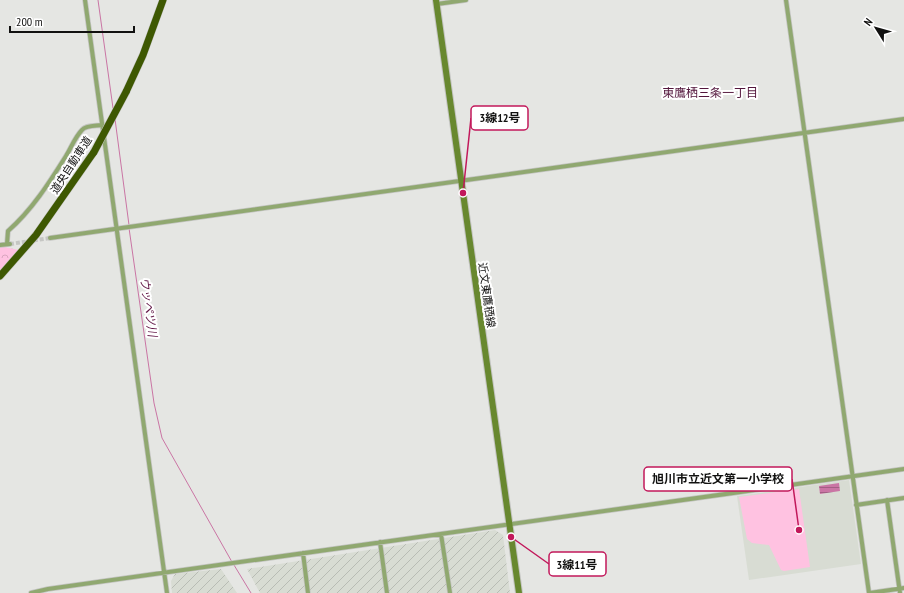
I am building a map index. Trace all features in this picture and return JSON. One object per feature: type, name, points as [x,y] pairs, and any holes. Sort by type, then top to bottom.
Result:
[{"type":"highway","name":"道央自動車道","points":[[143,55],[158,0]]},
{"type":"highway","name":"道央自動車道","points":[[0,276],[36,235],[94,152],[126,92],[143,55],[163,0]]},
{"type":"street","points":[[85,0],[168,593]]},
{"type":"street","points":[[436,2],[466,0]]},
{"type":"street","points":[[786,0],[869,593],[901,590],[887,500]]},
{"type":"street","name":"近文東鷹栖線","points":[[436,2],[518,593]]},
{"type":"street","points":[[50,238],[904,119]]},
{"type":"street","points":[[0,245],[9,244],[8,231],[25,215],[39,197],[71,149],[81,131],[87,127],[102,125]]},
{"type":"street","points":[[31,593],[48,589],[165,572],[303,554],[904,469]]},
{"type":"street","points":[[856,505],[904,498]]},
{"type":"street","points":[[441,534],[450,593]]},
{"type":"street","points":[[380,542],[387,593]]},
{"type":"street","points":[[303,554],[308,593]]},
{"type":"shaded area","points":[[849,480],[861,564],[749,580],[737,496]]},
{"type":"shaded area","points":[[839,483],[840,491],[820,494],[819,486]]},
{"type":"shaded area","points":[[495,530],[503,535],[510,593],[260,593],[247,569]]},
{"type":"shaded area","points":[[221,569],[237,593],[172,593],[171,581],[175,574]]},
{"type":"green space","points":[[0,246],[19,250],[0,270]]},
{"type":"green space","points":[[799,489],[810,567],[784,571],[781,570],[769,545],[752,543],[747,539],[739,497]]},
{"type":"waterway","name":"ウッペツ川","points":[[98,0],[113,108]]},
{"type":"waterway","name":"ウッペツ川","points":[[115,119],[129,225]]},
{"type":"waterway","name":"ウッペツ川","points":[[129,228],[154,403],[162,438],[232,562]]},
{"type":"waterway","name":"ウッペツ川","points":[[234,565],[251,593]]},
{"type":"tunnel","points":[[10,244],[50,238]]},
{"type":"place","name":"3線12号","points":[[463,193]]},
{"type":"place","name":"旭川市立近文第一小学校","points":[[799,530]]},
{"type":"place","name":"3線11号","points":[[511,537]]},
{"type":"district","name":"東鷹栖三条一丁目","points":[[710,92]]}]
